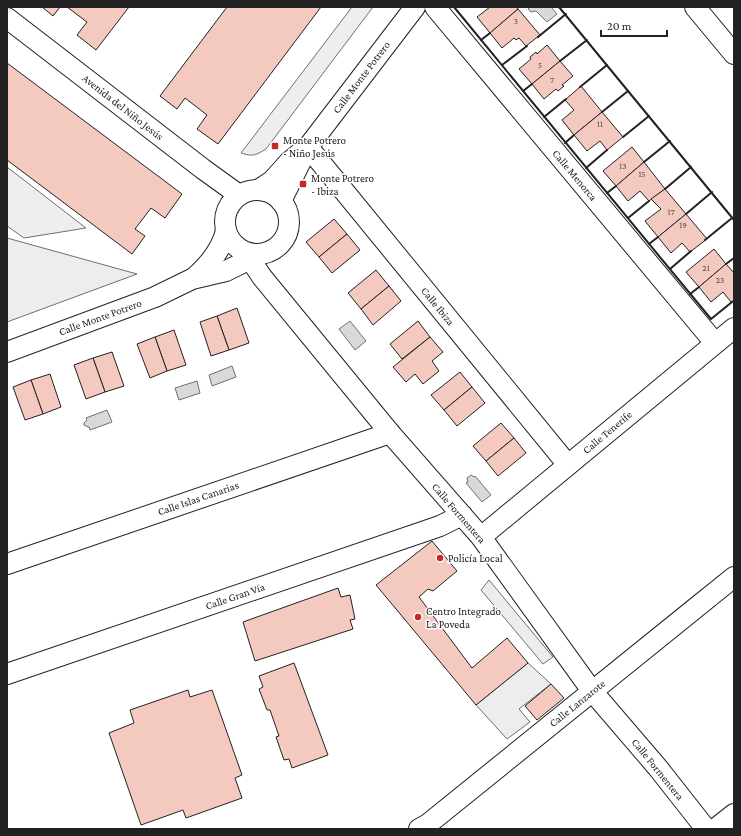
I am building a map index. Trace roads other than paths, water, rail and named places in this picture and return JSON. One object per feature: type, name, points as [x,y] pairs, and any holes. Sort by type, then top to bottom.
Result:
[{"type":"street","name":"Calle Monte Potrero","points":[[281,201],[308,147],[415,7]]},
{"type":"street","name":"Calle Menorca","points":[[435,7],[716,343]]},
{"type":"street","points":[[695,7],[734,54]]},
{"type":"street","name":"Avenida del Niño Jesús","points":[[7,18],[203,169],[248,192]]},
{"type":"street","name":"Calle Monte Potrero","points":[[248,192],[272,181],[289,162],[308,147]]},
{"type":"street","name":"Calle Ibiza","points":[[308,147],[568,465]]},
{"type":"street","points":[[267,191],[275,195],[281,201],[286,208],[289,222],[288,230],[281,244],[275,249],[255,256],[239,249],[233,244],[226,231],[225,222],[226,212],[231,202],[248,192],[267,191]]},
{"type":"street","name":"Calle Monte Potrero","points":[[192,280],[204,269],[221,247],[226,231]]},
{"type":"street","name":"Calle Monte Potrero","points":[[7,352],[155,298],[192,280],[226,271],[255,256]]},
{"type":"street","name":"Calle Formentera","points":[[255,256],[262,277],[390,433],[481,537],[592,691],[658,768],[706,829]]},
{"type":"street","name":"Calle Tenerife","points":[[481,537],[734,328]]},
{"type":"street","name":"Calle Islas Canarias","points":[[7,564],[390,433]]},
{"type":"street","name":"Calle Gran Vía","points":[[7,674],[440,526],[462,515]]},
{"type":"street","name":"Calle Lanzarote","points":[[419,829],[428,824],[734,577]]},
{"type":"street","points":[[715,829],[734,814]]},
{"type":"place","name":"Monte Potrero - Niño Jesús","points":[[275,146]]},
{"type":"place","name":"Monte Potrero - Ibiza","points":[[303,184]]},
{"type":"place","name":"Policía Local","points":[[440,558]]},
{"type":"place","name":"Centro Integrado La Poveda","points":[[418,617]]}]
